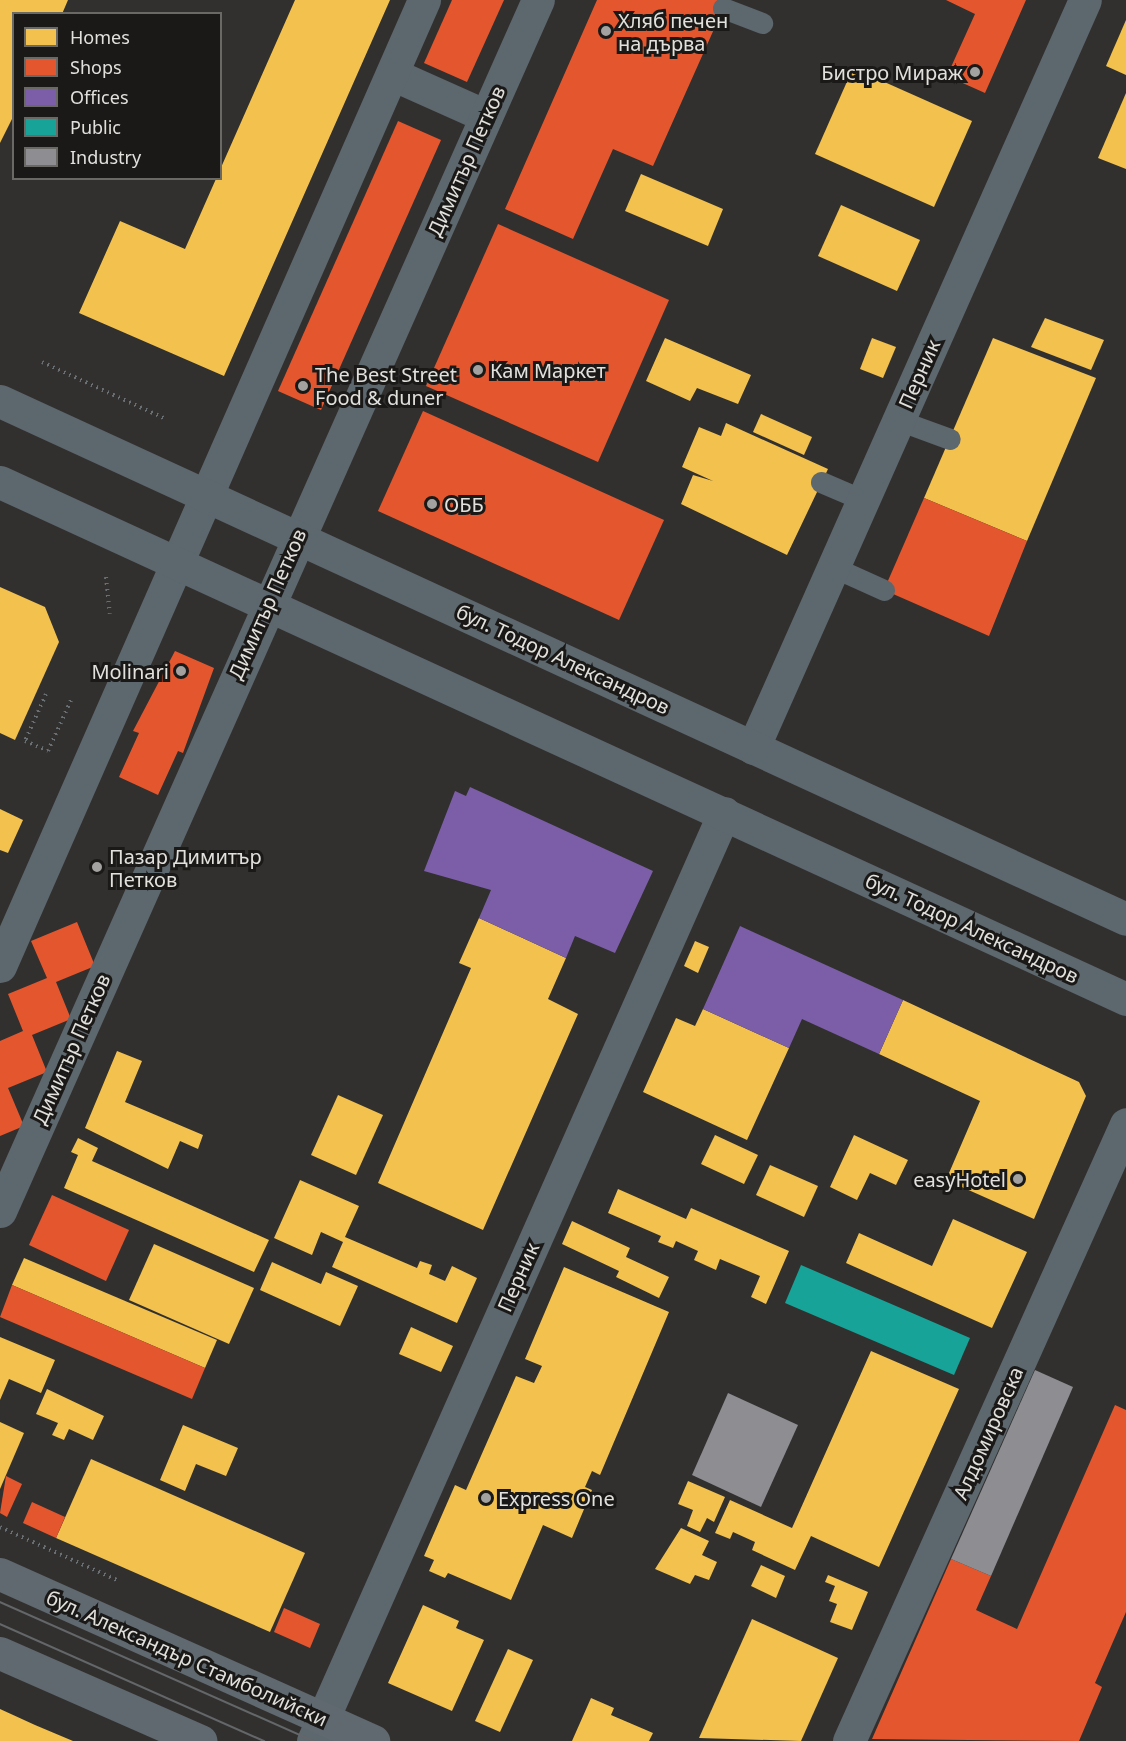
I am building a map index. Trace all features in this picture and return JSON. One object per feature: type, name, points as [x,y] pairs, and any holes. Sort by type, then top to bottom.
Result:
[{"type":"main road","name":"бул. Александър Стамболийски","points":[[0,1574],[318,1730],[373,1741]]},
{"type":"main road","points":[[0,1653],[200,1741]]},
{"type":"street","points":[[0,966],[424,0]]},
{"type":"street","name":"Димитър Петков","points":[[0,1211],[267,603],[538,0]]},
{"type":"street","name":"Перник","points":[[753,748],[1084,0]]},
{"type":"street","points":[[392,74],[486,116]]},
{"type":"street","name":"бул. Тодор Александров","points":[[0,400],[1126,919]]},
{"type":"street","name":"бул. Тодор Александров","points":[[0,482],[1126,999]]},
{"type":"street","name":"Перник","points":[[318,1730],[724,813]]},
{"type":"street","name":"Алдомировска","points":[[849,1741],[1126,1124]]},
{"type":"lane","points":[[723,8],[762,23]]},
{"type":"lane","points":[[898,420],[950,439]]},
{"type":"lane","points":[[821,482],[863,500]]},
{"type":"lane","points":[[833,567],[884,590]]},
{"type":"path","points":[[42,362],[166,419]]},
{"type":"path","points":[[105,624],[112,601],[106,577]]},
{"type":"path","points":[[48,751],[77,687]]},
{"type":"path","points":[[25,741],[45,694]]},
{"type":"path","points":[[0,1527],[119,1581]]},
{"type":"building: Homes","points":[[0,0],[68,0],[63,12],[12,12],[12,119],[0,143]]},
{"type":"building: Homes","points":[[295,0],[390,0],[224,376],[79,313],[120,221],[185,249],[215,180],[222,180],[222,165]]},
{"type":"building: Homes","points":[[1126,20],[1126,75],[1106,66]]},
{"type":"building: Homes","points":[[853,68],[972,121],[934,207],[815,154]]},
{"type":"building: Homes","points":[[1126,93],[1126,169],[1098,158]]},
{"type":"building: Homes","points":[[641,174],[723,209],[708,246],[625,211]]},
{"type":"building: Homes","points":[[841,205],[920,240],[897,291],[818,256]]},
{"type":"building: Homes","points":[[1045,318],[1104,340],[1091,370],[1031,347]]},
{"type":"building: Homes","points":[[665,338],[751,375],[738,404],[697,388],[690,401],[646,381]]},
{"type":"building: Homes","points":[[872,338],[896,347],[883,378],[860,369]]},
{"type":"building: Homes","points":[[993,338],[1096,378],[1027,541],[924,498]]},
{"type":"building: Homes","points":[[761,414],[812,437],[804,455],[753,432]]},
{"type":"building: Homes","points":[[726,423],[828,469],[787,555],[681,504],[693,475],[713,481],[682,467],[699,427],[721,436]]},
{"type":"building: Homes","points":[[0,587],[45,607],[59,642],[15,740],[0,733]]},
{"type":"building: Homes","points":[[0,809],[23,820],[8,853],[0,850]]},
{"type":"building: Homes","points":[[479,918],[566,958],[548,999],[578,1014],[483,1230],[378,1183],[471,968],[459,963]]},
{"type":"building: Homes","points":[[695,941],[709,947],[698,973],[684,966]]},
{"type":"building: Homes","points":[[903,1000],[1079,1082],[1086,1096],[1034,1219],[946,1180],[980,1101],[879,1054]]},
{"type":"building: Homes","points":[[703,1009],[789,1048],[747,1140],[643,1092],[676,1018],[695,1026]]},
{"type":"building: Homes","points":[[117,1051],[142,1061],[125,1102],[203,1135],[198,1149],[180,1141],[168,1169],[85,1128]]},
{"type":"building: Homes","points":[[338,1095],[383,1115],[356,1175],[311,1155]]},
{"type":"building: Homes","points":[[715,1135],[758,1155],[744,1184],[701,1164]]},
{"type":"building: Homes","points":[[854,1135],[908,1160],[896,1185],[870,1173],[857,1200],[830,1187]]},
{"type":"building: Homes","points":[[78,1138],[98,1148],[92,1161],[269,1240],[254,1272],[64,1188],[78,1155],[71,1152]]},
{"type":"building: Homes","points":[[770,1165],[818,1186],[804,1217],[756,1195]]},
{"type":"building: Homes","points":[[300,1180],[359,1206],[345,1237],[417,1268],[420,1261],[432,1265],[429,1274],[445,1281],[452,1266],[477,1278],[457,1323],[332,1267],[343,1242],[321,1232],[312,1255],[274,1238]]},
{"type":"building: Homes","points":[[618,1189],[686,1219],[691,1208],[789,1251],[766,1304],[751,1297],[760,1276],[720,1259],[716,1270],[694,1260],[698,1251],[676,1241],[673,1248],[658,1242],[661,1236],[608,1213]]},
{"type":"building: Homes","points":[[953,1219],[1027,1252],[992,1328],[846,1263],[859,1233],[932,1266]]},
{"type":"building: Homes","points":[[572,1221],[630,1248],[626,1257],[669,1277],[659,1298],[616,1277],[619,1271],[562,1244]]},
{"type":"building: Homes","points":[[154,1244],[254,1288],[229,1344],[129,1300]]},
{"type":"building: Homes","points":[[24,1258],[217,1340],[205,1368],[12,1285]]},
{"type":"building: Homes","points":[[272,1262],[321,1284],[326,1272],[358,1286],[340,1326],[260,1290]]},
{"type":"building: Homes","points":[[564,1267],[669,1312],[600,1475],[592,1471],[585,1487],[592,1490],[572,1538],[543,1525],[511,1600],[448,1573],[445,1578],[429,1571],[434,1560],[424,1556],[455,1485],[466,1490],[516,1376],[534,1383],[542,1366],[525,1359]]},
{"type":"building: Homes","points":[[411,1327],[453,1346],[441,1372],[399,1354]]},
{"type":"building: Homes","points":[[0,1337],[55,1360],[41,1393],[9,1379],[0,1400]]},
{"type":"building: Homes","points":[[871,1351],[959,1389],[879,1567],[811,1536],[795,1570],[752,1550],[755,1542],[733,1532],[730,1539],[715,1533],[730,1500],[792,1528]]},
{"type":"building: Homes","points":[[47,1389],[104,1416],[93,1440],[69,1429],[64,1440],[52,1435],[58,1423],[36,1414]]},
{"type":"building: Homes","points":[[0,1422],[24,1433],[0,1489]]},
{"type":"building: Homes","points":[[183,1425],[238,1448],[226,1476],[196,1464],[185,1491],[160,1480]]},
{"type":"building: Homes","points":[[91,1459],[305,1553],[270,1632],[56,1538]]},
{"type":"building: Homes","points":[[688,1481],[725,1497],[714,1522],[707,1518],[700,1532],[687,1526],[693,1510],[678,1504]]},
{"type":"building: Homes","points":[[681,1528],[709,1541],[702,1555],[717,1562],[709,1580],[695,1575],[690,1584],[655,1569]]},
{"type":"building: Homes","points":[[761,1565],[785,1576],[776,1598],[751,1586]]},
{"type":"building: Homes","points":[[828,1575],[868,1592],[852,1630],[830,1622],[837,1604],[829,1601],[835,1586],[825,1582]]},
{"type":"building: Homes","points":[[423,1605],[459,1621],[456,1628],[484,1640],[452,1711],[388,1683]]},
{"type":"building: Homes","points":[[752,1619],[838,1658],[801,1741],[699,1738]]},
{"type":"building: Homes","points":[[508,1649],[533,1660],[500,1732],[475,1721]]},
{"type":"building: Homes","points":[[591,1698],[614,1708],[611,1715],[653,1733],[649,1741],[572,1741]]},
{"type":"building: Homes","points":[[0,1709],[35,1725],[73,1741],[0,1741]]},
{"type":"building: Shops","points":[[452,0],[504,0],[467,82],[424,63]]},
{"type":"building: Shops","points":[[597,0],[727,0],[653,166],[613,149],[573,239],[505,209]]},
{"type":"building: Shops","points":[[946,0],[1026,0],[985,93],[947,76],[975,14]]},
{"type":"building: Shops","points":[[398,121],[441,140],[321,410],[278,391]]},
{"type":"building: Shops","points":[[498,224],[669,300],[598,462],[426,386]]},
{"type":"building: Shops","points":[[423,411],[664,520],[619,620],[378,511]]},
{"type":"building: Shops","points":[[924,498],[1027,541],[989,636],[884,590]]},
{"type":"building: Shops","points":[[175,651],[214,668],[183,753],[178,751],[158,795],[119,777],[139,733],[133,731]]},
{"type":"building: Shops","points":[[77,922],[95,966],[56,982],[71,1019],[32,1035],[47,1072],[8,1088],[24,1126],[0,1136],[0,1041],[23,1031],[8,994],[47,978],[31,941]]},
{"type":"building: Shops","points":[[52,1195],[129,1230],[106,1281],[29,1245]]},
{"type":"building: Shops","points":[[12,1285],[205,1368],[192,1399],[0,1317]]},
{"type":"building: Shops","points":[[1115,1405],[1126,1410],[1126,1612],[1095,1683],[1102,1687],[1079,1741],[872,1739],[951,1559],[991,1576],[976,1610],[1017,1629]]},
{"type":"building: Shops","points":[[6,1476],[22,1484],[7,1517],[0,1513]]},
{"type":"building: Shops","points":[[32,1502],[65,1517],[56,1538],[23,1523]]},
{"type":"building: Shops","points":[[284,1608],[320,1624],[310,1648],[274,1632]]},
{"type":"building: Offices","points":[[470,787],[653,871],[615,953],[575,936],[566,958],[479,918],[491,890],[424,871],[455,791],[466,796]]},
{"type":"building: Offices","points":[[740,926],[903,1000],[879,1054],[802,1019],[789,1048],[703,1009]]},
{"type":"building: Public","points":[[801,1265],[970,1338],[954,1375],[785,1303]]},
{"type":"building: Industry","points":[[1035,1370],[1073,1387],[991,1576],[951,1559]]},
{"type":"building: Industry","points":[[728,1393],[798,1425],[761,1507],[692,1475]]},
{"type":"tram line","points":[[0,1602],[314,1741]]},
{"type":"tram line","points":[[0,1624],[264,1741]]},
{"type":"place","name":"Хляб печен на дърва","points":[[606,31]]},
{"type":"place","name":"Бистро Мираж","points":[[975,72]]},
{"type":"place","name":"Кам Маркет","points":[[478,370]]},
{"type":"place","name":"The Best Street Food & duner","points":[[303,386]]},
{"type":"place","name":"ОББ","points":[[432,504]]},
{"type":"place","name":"Molinari","points":[[181,671]]},
{"type":"place","name":"Пазар Димитър Петков","points":[[97,867]]},
{"type":"place","name":"easyHotel","points":[[1018,1179]]},
{"type":"place","name":"Express One","points":[[486,1498]]}]
